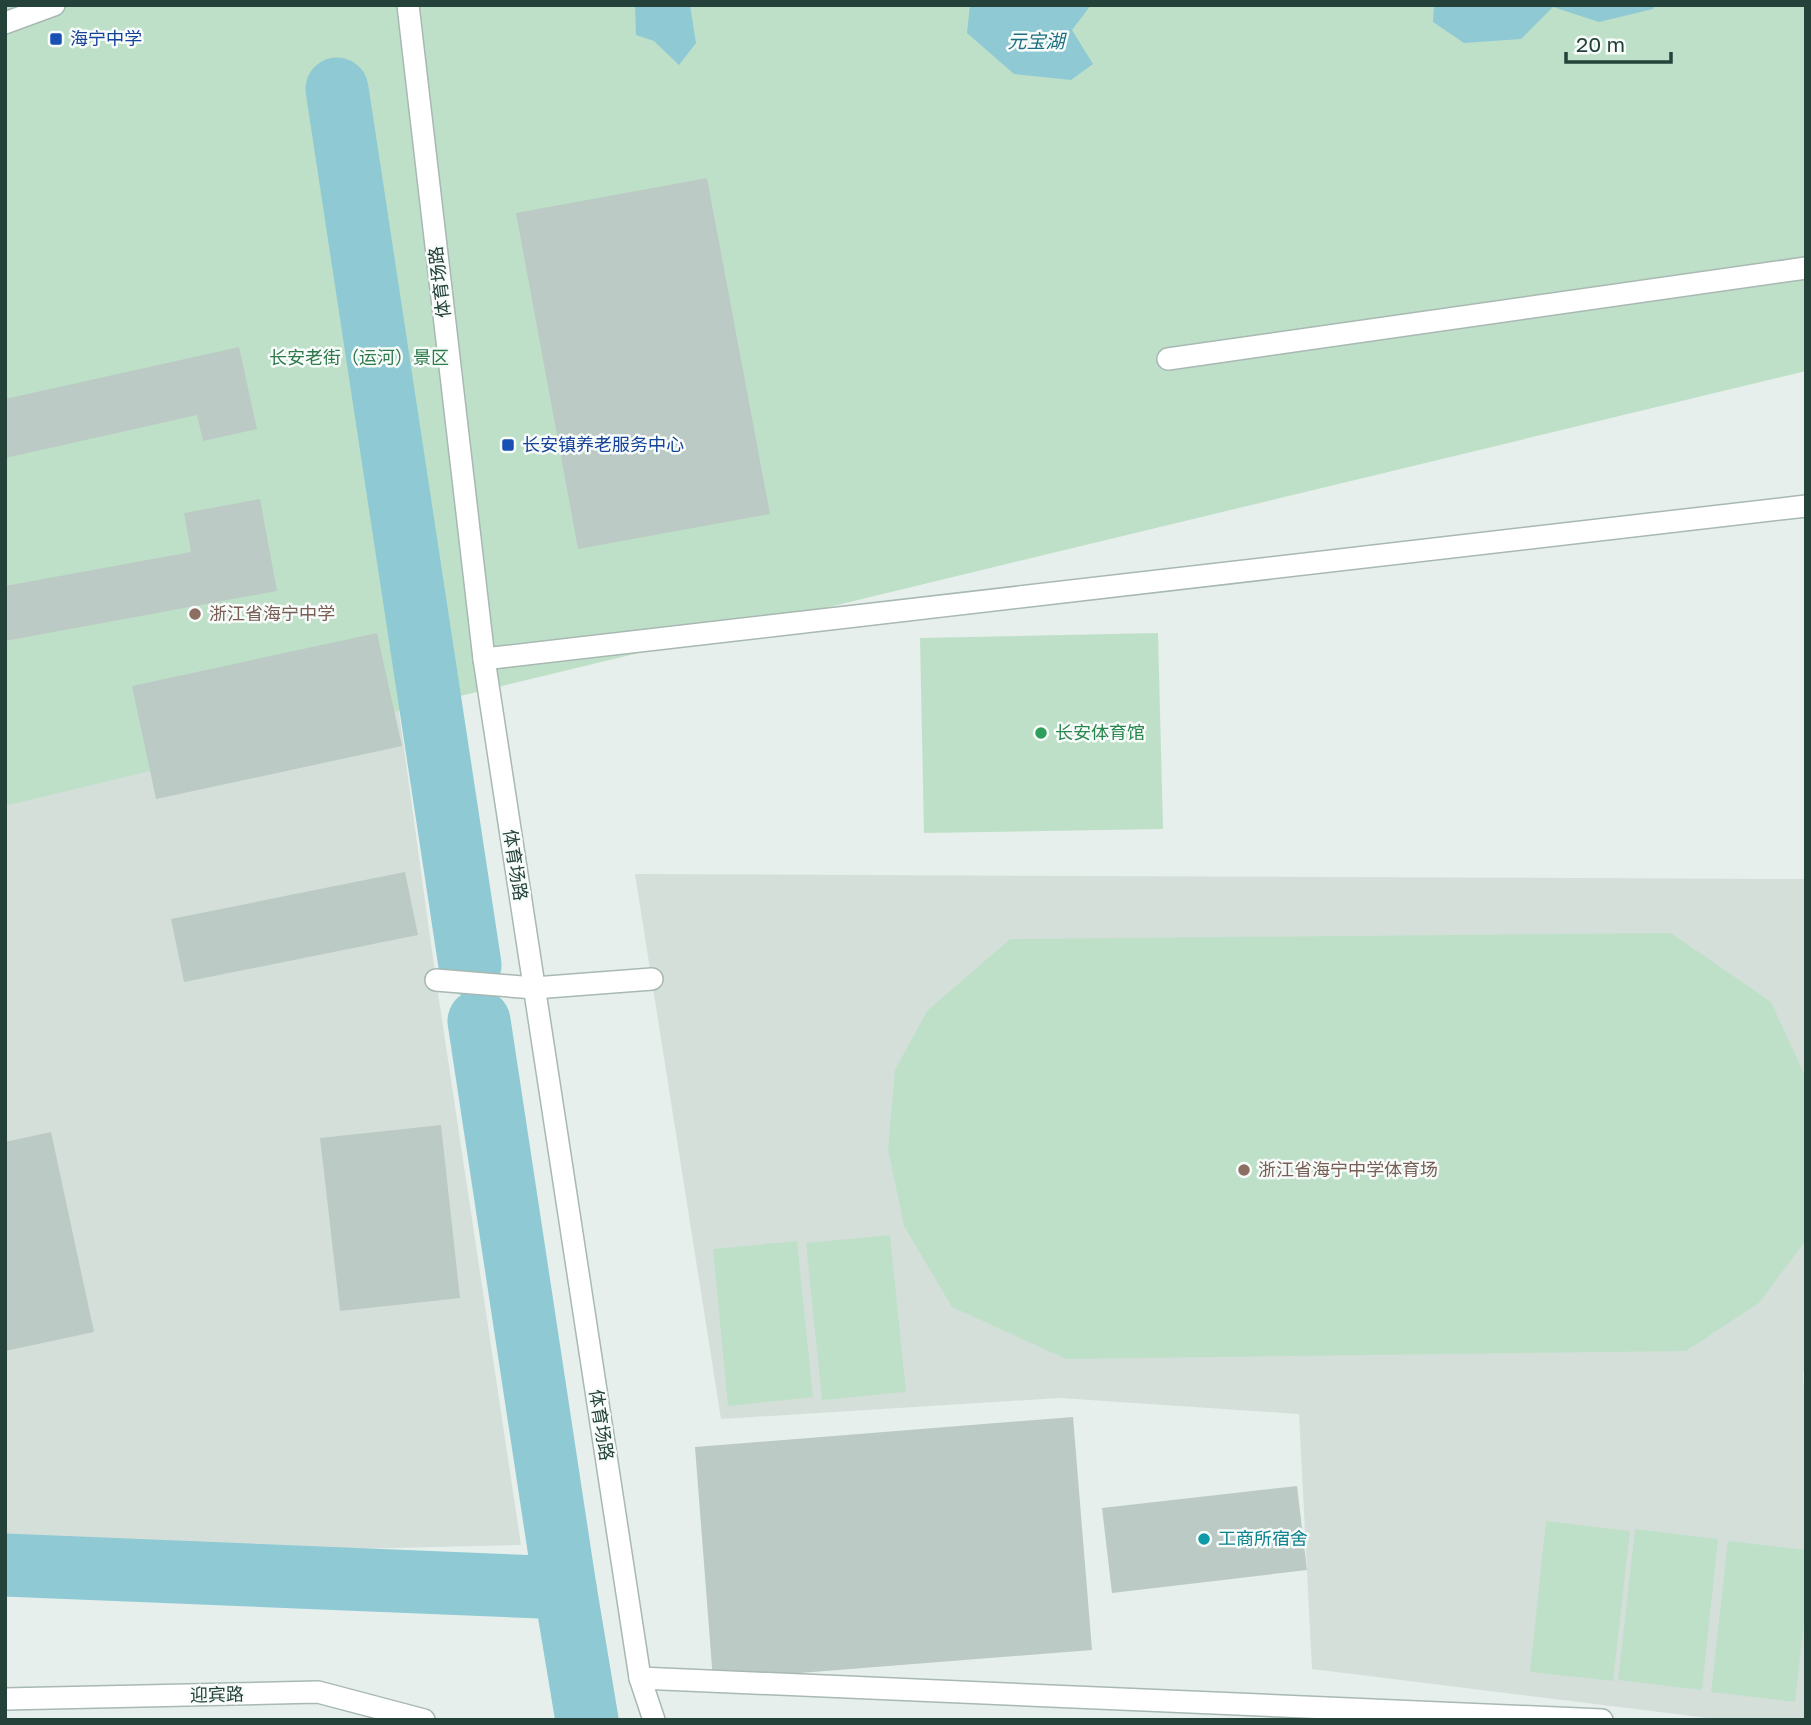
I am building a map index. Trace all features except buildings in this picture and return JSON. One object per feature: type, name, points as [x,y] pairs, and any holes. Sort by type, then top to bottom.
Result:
[{"type":"street","points":[[5,23],[54,5]]},
{"type":"street","name":"体育场路","points":[[408,5],[484,659],[640,1678],[654,1720]]},
{"type":"street","points":[[1168,359],[1806,268]]},
{"type":"street","points":[[484,659],[1806,506]]},
{"type":"street","points":[[436,980],[534,988],[652,979]]},
{"type":"street","points":[[640,1678],[1602,1720]]},
{"type":"street","name":"迎宾路","points":[[5,1699],[318,1692],[424,1720]]},
{"type":"shaded area","name":"浙江省海宁中学","points":[[328,199],[436,980],[521,1545],[5,1557],[5,249]]},
{"type":"shaded area","name":"浙江省海宁中学体育场","points":[[635,874],[1806,879],[1806,1361],[1803,1375],[1806,1420],[1806,1720],[1724,1720],[1312,1669],[1299,1414],[1060,1398],[721,1419]]},
{"type":"green space","name":"长安老街（运河）景区","points":[[5,5],[1806,5],[1806,371],[5,806]]},
{"type":"green space","name":"长安体育馆","points":[[1158,633],[1163,829],[924,833],[920,638]]},
{"type":"green space","points":[[1671,933],[1771,1002],[1806,1078],[1806,1240],[1759,1303],[1686,1351],[1066,1359],[952,1307],[904,1226],[888,1149],[895,1070],[927,1011],[1010,939]]},
{"type":"green space","points":[[890,1235],[906,1392],[822,1400],[806,1243]]},
{"type":"green space","points":[[797,1241],[813,1397],[728,1406],[713,1249]]},
{"type":"green space","points":[[1546,1521],[1630,1531],[1613,1681],[1530,1672]]},
{"type":"green space","points":[[1635,1529],[1718,1539],[1702,1690],[1618,1680]]},
{"type":"green space","points":[[1728,1541],[1806,1550],[1806,1602],[1795,1702],[1711,1692]]},
{"type":"water","points":[[635,5],[690,5],[696,43],[679,65],[654,41],[636,35]]},
{"type":"water","name":"元宝湖","points":[[970,5],[1091,5],[1072,30],[1093,64],[1071,80],[1014,74],[967,33]]},
{"type":"water","points":[[1434,5],[1656,5],[1653,9],[1599,22],[1553,7],[1521,39],[1464,43],[1433,22]]},
{"type":"waterway","points":[[337,89],[470,965]]},
{"type":"waterway","points":[[5,1565],[565,1588],[479,1021]]},
{"type":"waterway","points":[[565,1588],[587,1720]]},
{"type":"place","name":"海宁中学","points":[[56,39]]},
{"type":"place","name":"长安镇养老服务中心","points":[[508,445]]},
{"type":"place","name":"浙江省海宁中学","points":[[195,614]]},
{"type":"place","name":"长安体育馆","points":[[1041,733]]},
{"type":"place","name":"浙江省海宁中学体育场","points":[[1244,1170]]},
{"type":"place","name":"工商所宿舍","points":[[1204,1539]]}]
